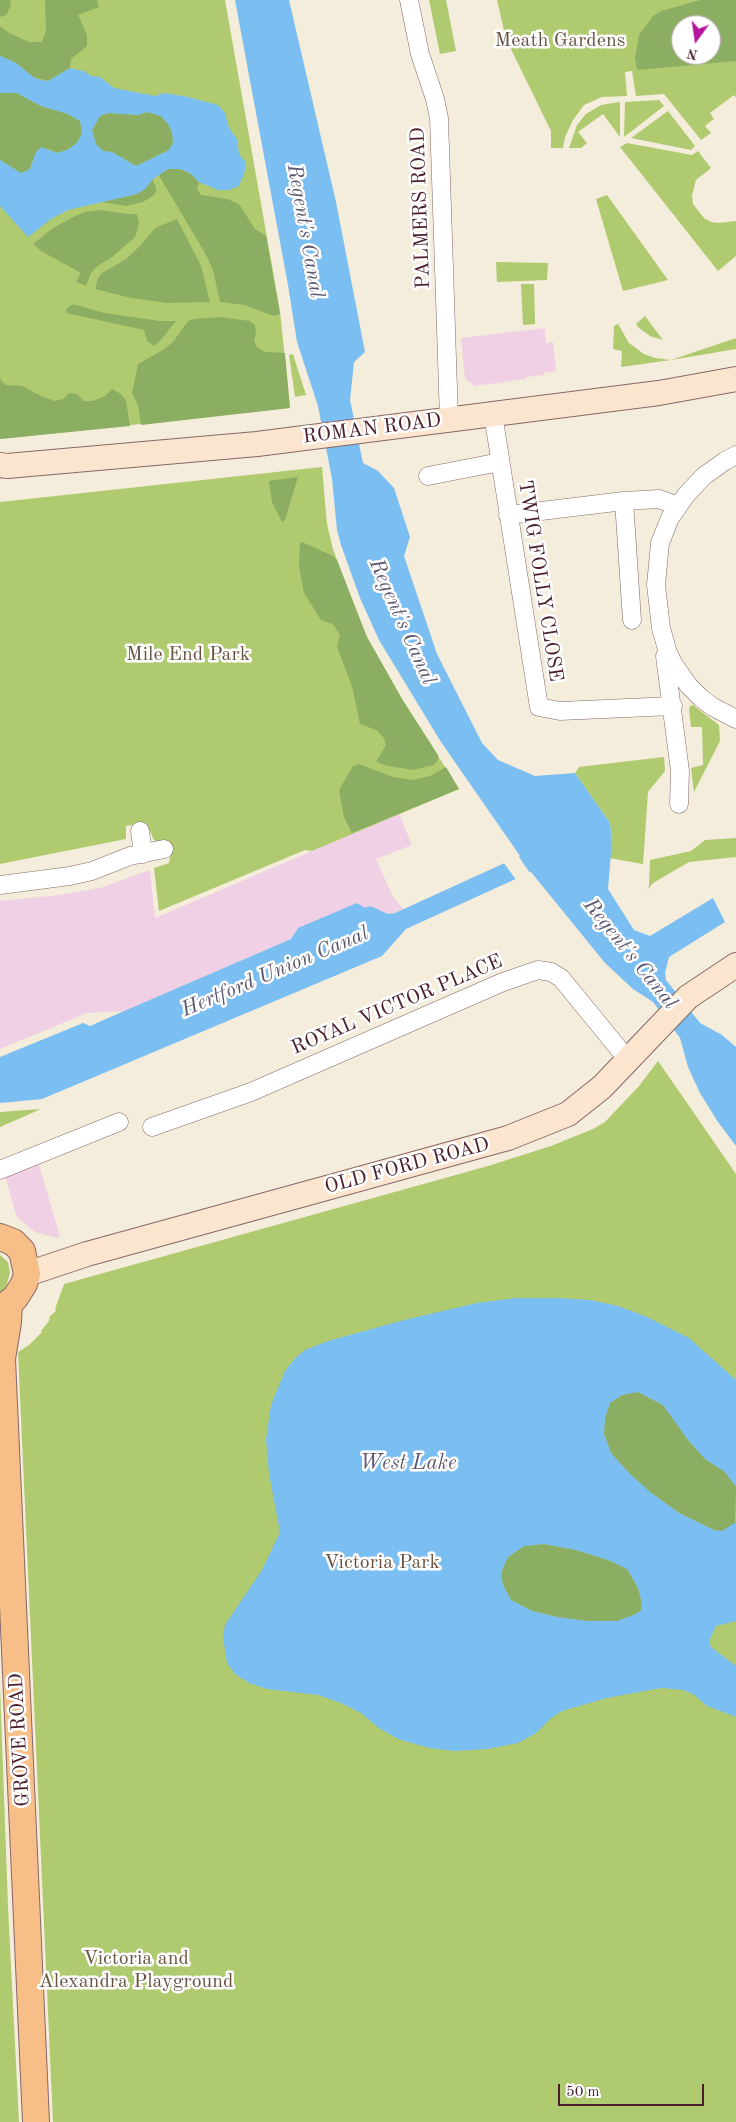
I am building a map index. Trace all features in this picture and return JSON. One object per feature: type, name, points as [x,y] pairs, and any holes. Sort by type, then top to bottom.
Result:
[{"type":"main road","name":"ROMAN ROAD","points":[[2,467],[276,442],[659,393],[736,379]]},
{"type":"main road","name":"OLD FORD ROAD","points":[[27,1274],[105,1249],[508,1138],[568,1114],[602,1087],[688,997],[736,965]]},
{"type":"main road","points":[[0,1237],[13,1242],[22,1251],[27,1274]]},
{"type":"main road","name":"GROVE ROAD","points":[[27,1274],[24,1284],[15,1298],[4,1308],[8,1322],[1,1357],[36,2122]]},
{"type":"street","name":"PALMERS ROAD","points":[[409,0],[420,54],[435,99],[439,118],[449,419]]},
{"type":"street","name":"TWIG FOLLY CLOSE","points":[[494,414],[539,707],[560,711],[673,706]]},
{"type":"street","points":[[679,804],[680,771],[656,585],[658,557],[664,530],[678,506],[704,476],[725,461],[736,456]]},
{"type":"street","name":"TWIG FOLLY CLOSE","points":[[428,476],[500,462]]},
{"type":"street","points":[[508,515],[624,501],[659,499],[678,506]]},
{"type":"street","points":[[624,501],[632,620]]},
{"type":"street","points":[[661,628],[668,653],[690,686],[713,707],[736,719]]},
{"type":"street","points":[[140,831],[143,854]]},
{"type":"street","points":[[0,885],[70,876],[143,854],[164,850]]},
{"type":"street","name":"ROYAL VICTOR PLACE","points":[[152,1127],[252,1092],[503,982],[538,970],[551,972],[560,978],[628,1060]]},
{"type":"street","points":[[0,1170],[119,1122]]},
{"type":"shaded area","points":[[545,328],[546,343],[553,342],[556,371],[544,373],[544,375],[526,377],[526,379],[475,386],[465,379],[461,338]]},
{"type":"shaded area","points":[[399,814],[412,845],[376,859],[393,897],[404,910],[389,914],[365,908],[298,928],[291,939],[125,1011],[87,1013],[0,1049],[0,901],[59,895],[100,888],[150,870],[155,918]]},
{"type":"shaded area","points":[[38,1161],[60,1237],[57,1238],[35,1232],[19,1219],[15,1212],[5,1175]]},
{"type":"green space","points":[[0,0],[225,0],[280,311],[290,408],[0,439]]},
{"type":"green space","points":[[0,0],[10,0],[11,6],[6,15],[0,17]]},
{"type":"green space","points":[[45,0],[97,0],[99,7],[78,15],[87,35],[87,46],[71,59],[70,68],[48,81],[33,77],[16,63],[0,56],[0,26],[9,33],[29,42],[42,42],[46,31]]},
{"type":"green space","points":[[429,0],[446,0],[456,51],[440,54]]},
{"type":"green space","name":"Meath Gardens","points":[[497,0],[736,0],[736,98],[734,95],[710,113],[714,119],[705,126],[711,133],[701,140],[664,94],[636,96],[632,71],[625,72],[627,96],[602,97],[584,105],[573,120],[565,137],[563,148],[551,148],[551,131],[506,39]]},
{"type":"green space","points":[[700,0],[736,0],[736,61],[721,62],[721,15],[671,15],[671,65],[692,65],[637,70],[635,58],[639,35],[653,16],[661,11]]},
{"type":"green space","points":[[0,93],[17,93],[41,106],[68,114],[80,121],[82,133],[77,143],[67,150],[57,153],[49,149],[32,161],[30,169],[21,173],[0,160]]},
{"type":"green space","points":[[659,100],[664,106],[624,137],[625,102]]},
{"type":"green space","points":[[620,102],[620,137],[603,114],[578,132],[587,143],[581,148],[569,148],[577,125],[586,114],[601,105]]},
{"type":"green space","points":[[668,111],[695,146],[691,150],[631,138]]},
{"type":"green space","points":[[147,112],[161,116],[168,124],[172,132],[173,143],[169,150],[136,166],[112,152],[103,151],[96,144],[92,130],[100,116],[108,113],[138,115]]},
{"type":"green space","points":[[627,143],[692,155],[698,151],[711,168],[696,180],[692,195],[693,204],[704,218],[711,222],[736,221],[736,256],[718,271],[620,147]]},
{"type":"green space","points":[[168,169],[180,169],[190,173],[199,182],[197,189],[201,195],[227,199],[239,204],[255,229],[266,236],[280,314],[274,316],[244,305],[220,302],[213,270],[205,253],[158,174]]},
{"type":"green space","points":[[152,179],[156,191],[154,195],[143,202],[126,206],[102,202],[137,194]]},
{"type":"green space","points":[[607,195],[668,280],[623,291],[596,199]]},
{"type":"green space","points":[[100,210],[137,214],[139,223],[135,237],[112,257],[96,267],[91,273],[86,286],[76,282],[81,273],[41,251],[33,244],[53,228],[71,218],[84,212]]},
{"type":"green space","points":[[177,219],[201,266],[210,302],[168,303],[131,298],[95,289],[98,278],[102,273],[126,259],[155,228]]},
{"type":"green space","points":[[496,262],[548,263],[547,280],[497,282]]},
{"type":"green space","points":[[521,284],[534,284],[535,324],[523,325]]},
{"type":"green space","points":[[73,304],[104,313],[160,321],[176,321],[154,346],[147,341],[144,330],[66,313],[66,309]]},
{"type":"green space","points":[[645,316],[663,340],[650,336],[636,324]]},
{"type":"green space","points":[[220,317],[250,321],[255,325],[254,341],[257,347],[265,352],[285,353],[290,408],[141,425],[138,405],[132,393],[138,364],[173,342],[188,321]]},
{"type":"green space","points":[[618,324],[629,343],[644,354],[655,358],[671,360],[621,367],[622,351],[613,349],[614,326]]},
{"type":"green space","points":[[736,338],[736,349],[671,360]]},
{"type":"green space","points":[[293,354],[306,395],[295,397],[289,355]]},
{"type":"green space","points":[[0,376],[1,381],[6,385],[22,386],[55,401],[63,399],[69,393],[77,394],[84,401],[93,401],[105,396],[112,389],[121,394],[126,401],[130,426],[0,439]]},
{"type":"green space","name":"Mile End Park","points":[[322,467],[327,524],[333,549],[354,607],[367,637],[402,699],[459,789],[312,851],[305,850],[159,911],[154,868],[169,863],[172,847],[154,840],[146,823],[126,826],[126,839],[0,864],[0,502]]},
{"type":"green space","points":[[298,477],[285,520],[282,522],[272,502],[269,481]]},
{"type":"green space","points":[[302,542],[331,555],[337,560],[367,637],[402,699],[438,755],[438,760],[433,765],[414,770],[376,762],[386,745],[384,738],[376,730],[360,724],[352,686],[337,647],[340,635],[333,624],[321,620],[304,593],[299,566],[300,543]]},
{"type":"green space","points":[[693,705],[719,725],[720,741],[694,792],[691,768],[703,765],[702,727],[691,727],[689,709]]},
{"type":"green space","points":[[664,757],[665,771],[648,792],[643,864],[609,858],[612,841],[610,823],[575,773],[579,767]]},
{"type":"green space","points":[[359,764],[393,777],[413,780],[430,776],[446,767],[459,789],[352,833],[344,817],[339,790],[353,766]]},
{"type":"green space","points":[[736,838],[736,857],[689,862],[653,883],[647,890],[649,886],[650,860],[691,851],[705,840]]},
{"type":"green space","name":"Victoria Park","points":[[658,1061],[736,1174],[736,2122],[53,2122],[18,1352],[29,1345],[42,1332],[50,1316],[56,1311],[55,1309],[64,1284],[488,1166],[551,1146],[593,1129],[605,1122],[639,1086]]},
{"type":"green space","points":[[41,1109],[0,1127],[0,1112]]},
{"type":"green space","points":[[0,1255],[8,1262],[10,1273],[6,1287],[0,1295]]},
{"type":"green space","points":[[638,1392],[663,1405],[688,1440],[705,1459],[725,1472],[734,1483],[736,1487],[735,1524],[722,1531],[714,1530],[679,1513],[650,1492],[611,1453],[604,1434],[605,1418],[610,1403],[622,1395]]},
{"type":"green space","points":[[544,1544],[576,1550],[608,1560],[627,1569],[638,1588],[642,1603],[641,1610],[636,1614],[617,1621],[587,1621],[532,1611],[511,1600],[503,1585],[501,1573],[508,1557],[524,1546]]},
{"type":"green space","points":[[0,1685],[8,1907],[19,2122],[0,2122]]},
{"type":"water","points":[[235,0],[289,0],[336,202],[365,352],[354,362],[350,400],[363,463],[378,471],[394,488],[410,537],[404,556],[437,654],[482,743],[498,760],[535,776],[575,773],[610,823],[612,841],[608,889],[634,930],[650,936],[713,898],[725,922],[669,957],[665,973],[666,980],[700,1023],[722,1035],[736,1047],[736,1146],[700,1093],[688,1067],[680,1038],[653,1002],[633,989],[605,963],[531,872],[406,929],[382,956],[42,1099],[0,1103],[0,1057],[83,1023],[90,1026],[291,939],[298,928],[357,903],[365,908],[370,906],[388,914],[395,913],[520,856],[441,742],[379,640],[360,598],[341,545],[337,530],[332,479],[318,406],[297,342]]},
{"type":"water","points":[[0,56],[16,63],[33,77],[41,80],[48,81],[70,68],[84,71],[91,76],[100,77],[114,88],[155,96],[164,93],[218,105],[225,113],[229,128],[237,139],[239,154],[246,163],[244,174],[239,186],[229,190],[218,190],[199,182],[190,173],[180,169],[168,169],[153,179],[145,189],[137,194],[68,210],[51,219],[28,237],[0,206],[0,160],[21,173],[30,169],[36,152],[41,147],[57,153],[67,150],[77,143],[82,133],[80,121],[68,114],[41,106],[17,93],[0,93]],"holes":[[[147,112],[161,116],[172,132],[173,143],[169,150],[136,166],[112,152],[103,151],[96,144],[92,130],[100,116],[108,113],[138,115]]]},
{"type":"water","name":"West Lake","points":[[515,1298],[558,1298],[590,1300],[618,1306],[645,1316],[689,1338],[736,1380],[736,1487],[725,1472],[705,1459],[688,1440],[663,1405],[638,1392],[622,1395],[610,1403],[605,1418],[604,1434],[611,1453],[629,1473],[650,1492],[679,1513],[714,1530],[722,1531],[736,1522],[736,1621],[716,1626],[709,1641],[711,1647],[736,1666],[736,1717],[707,1706],[693,1694],[683,1690],[661,1688],[607,1698],[562,1711],[550,1719],[536,1733],[518,1743],[487,1749],[455,1751],[429,1748],[398,1739],[379,1728],[361,1713],[341,1703],[318,1695],[267,1689],[249,1683],[235,1674],[227,1663],[223,1637],[225,1625],[262,1570],[280,1532],[269,1474],[266,1439],[271,1405],[285,1371],[295,1358],[305,1350],[328,1341],[404,1320],[477,1303]],"holes":[[[544,1544],[576,1550],[608,1560],[627,1569],[638,1588],[642,1603],[641,1610],[636,1614],[617,1621],[587,1621],[532,1611],[511,1600],[503,1585],[501,1573],[508,1557],[524,1546]]]},
{"type":"pier","points":[[514,851],[534,879],[530,875],[517,881],[503,862],[516,855]]},
{"type":"water label","name":"Regent's Canal","points":[[305,231]]},
{"type":"water label","name":"Regent's Canal","points":[[402,622]]},
{"type":"water label","name":"Regent's Canal","points":[[630,954]]},
{"type":"water label","name":"Hertford Union Canal","points":[[275,972]]},
{"type":"park label","name":"Victoria and Alexandra Playground","points":[[136,1970]]}]
